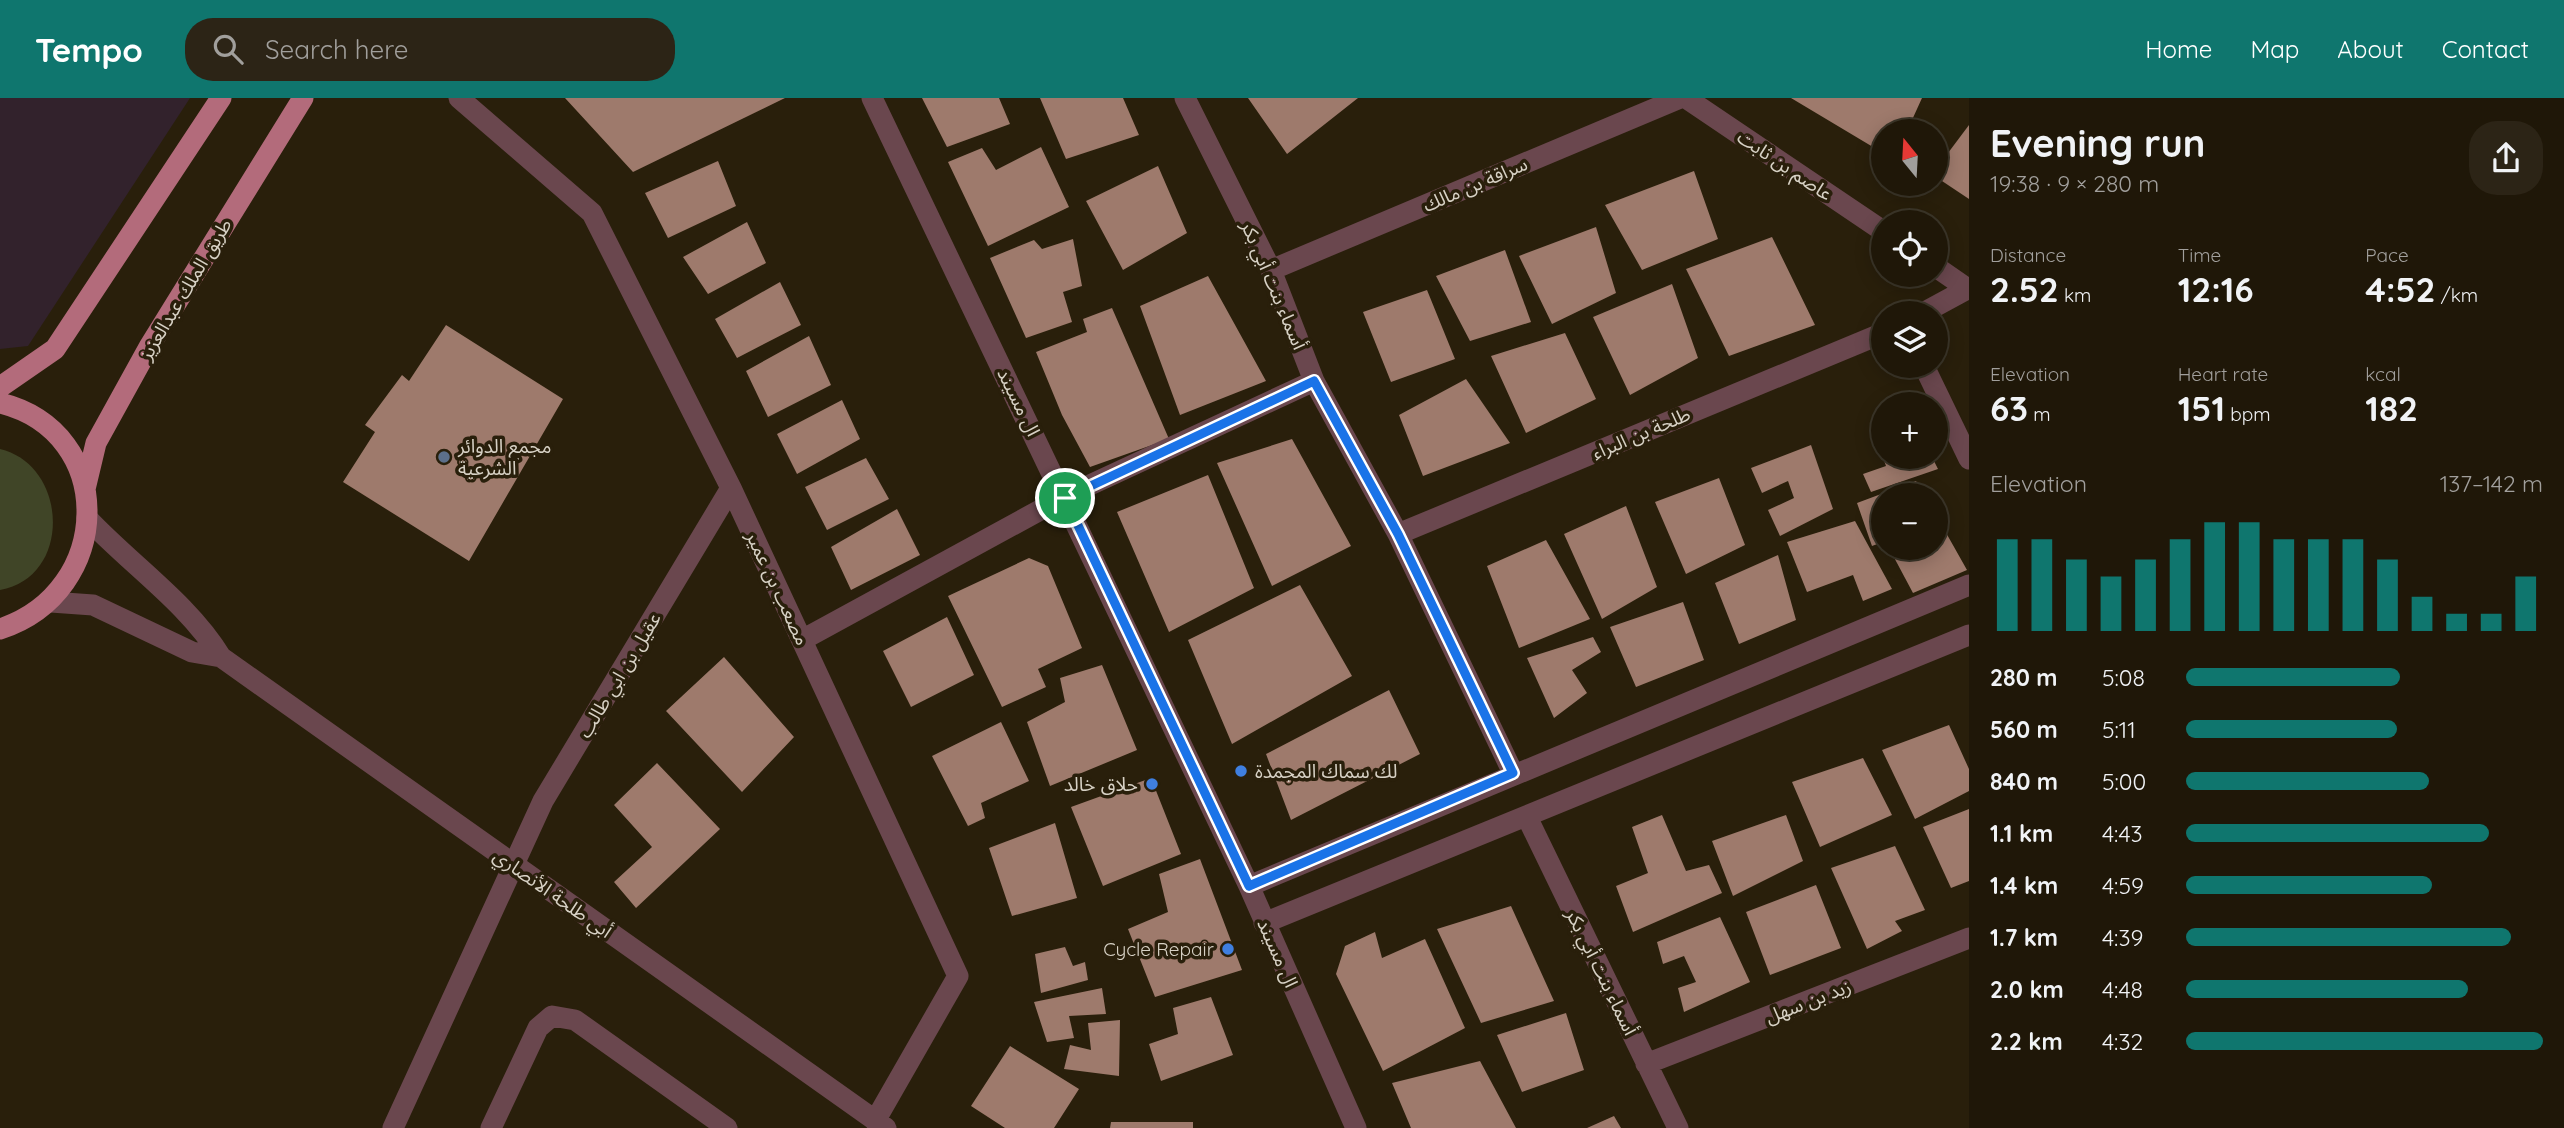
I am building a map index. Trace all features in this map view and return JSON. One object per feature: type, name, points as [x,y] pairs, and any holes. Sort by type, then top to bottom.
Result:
[{"type":"main road","points":[[0,387],[55,349],[221,98]]},
{"type":"main road","name":"طريق الملك عبدالعزيز","points":[[85,489],[96,443],[149,346],[303,98]]},
{"type":"main road","points":[[0,403],[16,407],[48,427],[72,455],[85,489],[88,530],[76,569],[51,602],[22,622],[1,630]]},
{"type":"street","name":"مصعب بن عمير","points":[[459,98],[593,213],[731,488],[958,976],[881,1125]]},
{"type":"street","name":"ال مسيند","points":[[872,98],[1249,886],[1356,1128]]},
{"type":"street","name":"أسماء بنت أبي بكر","points":[[1185,98],[1271,270],[1314,381],[1398,534],[1513,773]]},
{"type":"street","name":"سراقة بن مالك","points":[[1271,270],[1679,98]]},
{"type":"street","name":"عاصم بن ثابت","points":[[1686,98],[1871,223]]},
{"type":"street","points":[[1945,301],[1968,288],[1948,275]]},
{"type":"street","name":"طلحة بن البراء","points":[[1398,534],[1871,337]]},
{"type":"street","points":[[1930,378],[1969,459]]},
{"type":"street","points":[[802,639],[1065,498],[1314,381]]},
{"type":"street","name":"عقيل بن ابي طالب","points":[[400,1125],[543,801],[731,488]]},
{"type":"street","name":"أبي طلحة الأنصاري","points":[[87,518],[119,553],[204,630],[221,657],[881,1125]]},
{"type":"street","points":[[1249,886],[1969,584]]},
{"type":"street","name":"أبي طلحة الأنصاري","points":[[51,602],[93,605],[192,652],[221,657]]},
{"type":"street","points":[[1264,923],[1969,635]]},
{"type":"street","name":"أسماء بنت أبي بكر","points":[[1527,817],[1678,1128]]},
{"type":"street","name":"زيد بن سهل","points":[[1646,1064],[1969,937]]},
{"type":"street","points":[[491,1128],[538,1028],[552,1016],[575,1020],[727,1128]]},
{"type":"shaded area","points":[[0,98],[190,98],[28,346],[0,349]]},
{"type":"green space","points":[[0,449],[23,459],[39,476],[49,497],[53,521],[50,544],[40,565],[24,581],[0,590]]},
{"type":"building","points":[[565,98],[785,98],[633,172]]},
{"type":"building","points":[[922,98],[999,98],[1010,124],[947,147]]},
{"type":"building","points":[[1040,98],[1123,98],[1139,135],[1066,159]]},
{"type":"building","points":[[1248,98],[1358,98],[1287,154]]},
{"type":"building","points":[[1791,98],[1922,98],[1912,119],[1871,119],[1871,146]]},
{"type":"building","points":[[1969,125],[1969,199],[1948,185],[1948,153]]},
{"type":"building","points":[[1041,147],[1069,207],[988,246],[948,162],[982,148],[996,170]]},
{"type":"building","points":[[718,161],[736,206],[668,238],[645,193]]},
{"type":"building","points":[[1158,166],[1187,233],[1123,270],[1086,201]]},
{"type":"building","points":[[1694,171],[1718,239],[1642,270],[1605,205]]},
{"type":"building","points":[[747,222],[766,263],[708,294],[683,257]]},
{"type":"building","points":[[1596,227],[1616,293],[1552,324],[1519,256]]},
{"type":"building","points":[[1772,237],[1815,325],[1729,356],[1686,269]]},
{"type":"building","points":[[1073,239],[1082,286],[1063,292],[1072,322],[1026,338],[990,258],[1034,240],[1042,249]]},
{"type":"building","points":[[1505,250],[1531,322],[1470,341],[1436,276]]},
{"type":"building","points":[[1208,276],[1266,381],[1180,415],[1140,306]]},
{"type":"building","points":[[780,282],[801,325],[737,358],[715,319]]},
{"type":"building","points":[[1672,284],[1698,358],[1630,395],[1593,317]]},
{"type":"building","points":[[1427,290],[1455,359],[1391,382],[1363,312]]},
{"type":"building","points":[[1112,308],[1169,439],[1090,467],[1062,415],[1036,352],[1087,332],[1083,319]]},
{"type":"building","name":"مجمع الدوائر الشرعية","points":[[446,325],[563,399],[469,561],[343,482],[375,432],[365,425],[402,375],[409,381]]},
{"type":"building","points":[[1565,333],[1596,399],[1526,433],[1491,356]]},
{"type":"building","points":[[809,336],[831,385],[768,417],[746,371]]},
{"type":"building","points":[[1466,379],[1510,443],[1423,476],[1399,415]]},
{"type":"building","points":[[842,400],[860,439],[797,474],[777,434]]},
{"type":"building","points":[[1292,439],[1351,546],[1272,586],[1217,463]]},
{"type":"building","points":[[1811,445],[1833,509],[1780,536],[1768,510],[1794,498],[1788,481],[1762,493],[1751,468]]},
{"type":"building","points":[[866,458],[889,499],[827,530],[805,487]]},
{"type":"building","points":[[1877,469],[1938,469],[1897,483],[1871,483],[1871,492],[1863,474]]},
{"type":"building","points":[[1208,475],[1254,588],[1169,632],[1117,512]]},
{"type":"building","points":[[1719,478],[1745,545],[1686,574],[1655,502]]},
{"type":"building","points":[[1871,498],[1871,543],[1857,503]]},
{"type":"building","points":[[1626,506],[1657,587],[1602,619],[1564,534]]},
{"type":"building","points":[[897,509],[920,555],[851,590],[831,547]]},
{"type":"building","points":[[1855,521],[1871,550],[1871,560],[1876,560],[1892,589],[1863,601],[1853,575],[1807,592],[1787,542]]},
{"type":"building","points":[[1948,536],[1967,570],[1913,593],[1895,560],[1948,560]]},
{"type":"building","points":[[1546,540],[1590,619],[1519,648],[1487,566]]},
{"type":"building","points":[[1778,555],[1796,620],[1739,644],[1715,583]]},
{"type":"building","points":[[1029,558],[1048,566],[1082,648],[1038,669],[1046,687],[1002,707],[948,596]]},
{"type":"building","points":[[1300,585],[1352,676],[1232,744],[1188,640]]},
{"type":"building","points":[[1683,602],[1704,660],[1636,687],[1610,627]]},
{"type":"building","points":[[947,617],[974,675],[911,707],[883,651]]},
{"type":"building","points":[[1593,637],[1601,652],[1572,670],[1587,693],[1554,718],[1527,658]]},
{"type":"building","points":[[724,657],[794,737],[742,792],[666,711]]},
{"type":"building","points":[[1102,665],[1137,750],[1050,786],[1027,722],[1065,702],[1060,678]]},
{"type":"building","points":[[1389,690],[1420,754],[1291,820],[1266,754]]},
{"type":"building","points":[[1001,722],[1029,781],[981,803],[985,818],[968,826],[932,756]]},
{"type":"building","points":[[1949,725],[1969,769],[1969,791],[1915,819],[1882,750]]},
{"type":"building","points":[[1863,758],[1892,815],[1820,847],[1792,782]]},
{"type":"building","points":[[657,763],[720,829],[636,908],[614,882],[652,847],[614,805]]},
{"type":"building","points":[[1151,778],[1181,854],[1103,886],[1071,807]]},
{"type":"building","points":[[1969,809],[1969,881],[1951,888],[1923,827]]},
{"type":"building","points":[[1662,815],[1686,871],[1709,865],[1722,893],[1633,932],[1616,886],[1648,873],[1632,827]]},
{"type":"building","points":[[1786,815],[1803,861],[1733,896],[1712,841]]},
{"type":"building","points":[[1055,823],[1077,898],[1012,916],[989,848]]},
{"type":"building","points":[[1895,846],[1925,910],[1895,921],[1902,931],[1867,949],[1831,868]]},
{"type":"building","points":[[1200,859],[1242,970],[1155,997],[1128,929],[1168,912],[1159,874]]},
{"type":"building","points":[[1816,885],[1841,948],[1770,975],[1746,912]]},
{"type":"building","points":[[1511,906],[1554,1001],[1481,1023],[1437,929]]},
{"type":"building","points":[[1720,917],[1750,982],[1684,1012],[1678,988],[1696,982],[1684,956],[1663,964],[1657,942]]},
{"type":"building","points":[[1375,932],[1382,958],[1425,939],[1465,1028],[1383,1071],[1336,974],[1345,946]]},
{"type":"building","points":[[1065,947],[1073,966],[1085,962],[1088,980],[1041,993],[1035,954]]},
{"type":"building","points":[[1102,988],[1106,1014],[1069,1016],[1074,1038],[1047,1042],[1034,1002]]},
{"type":"building","points":[[1211,997],[1233,1055],[1161,1081],[1149,1044],[1178,1034],[1173,1008]]},
{"type":"building","points":[[1566,1013],[1584,1070],[1522,1092],[1497,1035]]},
{"type":"building","points":[[1120,1020],[1119,1076],[1064,1069],[1070,1045],[1091,1050],[1088,1023]]},
{"type":"building","points":[[1010,1046],[1079,1089],[1054,1128],[1005,1128],[971,1106]]},
{"type":"building","points":[[1480,1061],[1516,1128],[1411,1128],[1392,1083]]},
{"type":"building","points":[[1614,1116],[1621,1128],[1587,1128]]},
{"type":"building","points":[[1111,1122],[1193,1122],[1193,1128],[1110,1128]]},
{"type":"place","name":"مجمع الدوائر الشرعية","points":[[444,457]]},
{"type":"place","name":"لك سماك المجمدة","points":[[1241,771]]},
{"type":"place","name":"حلاق خالد","points":[[1152,784]]},
{"type":"place","name":"Cycle Repair","points":[[1228,949]]},
{"type":"route","points":[[1314,381],[1398,534],[1513,773],[1249,886],[1065,498],[1314,381]]}]
